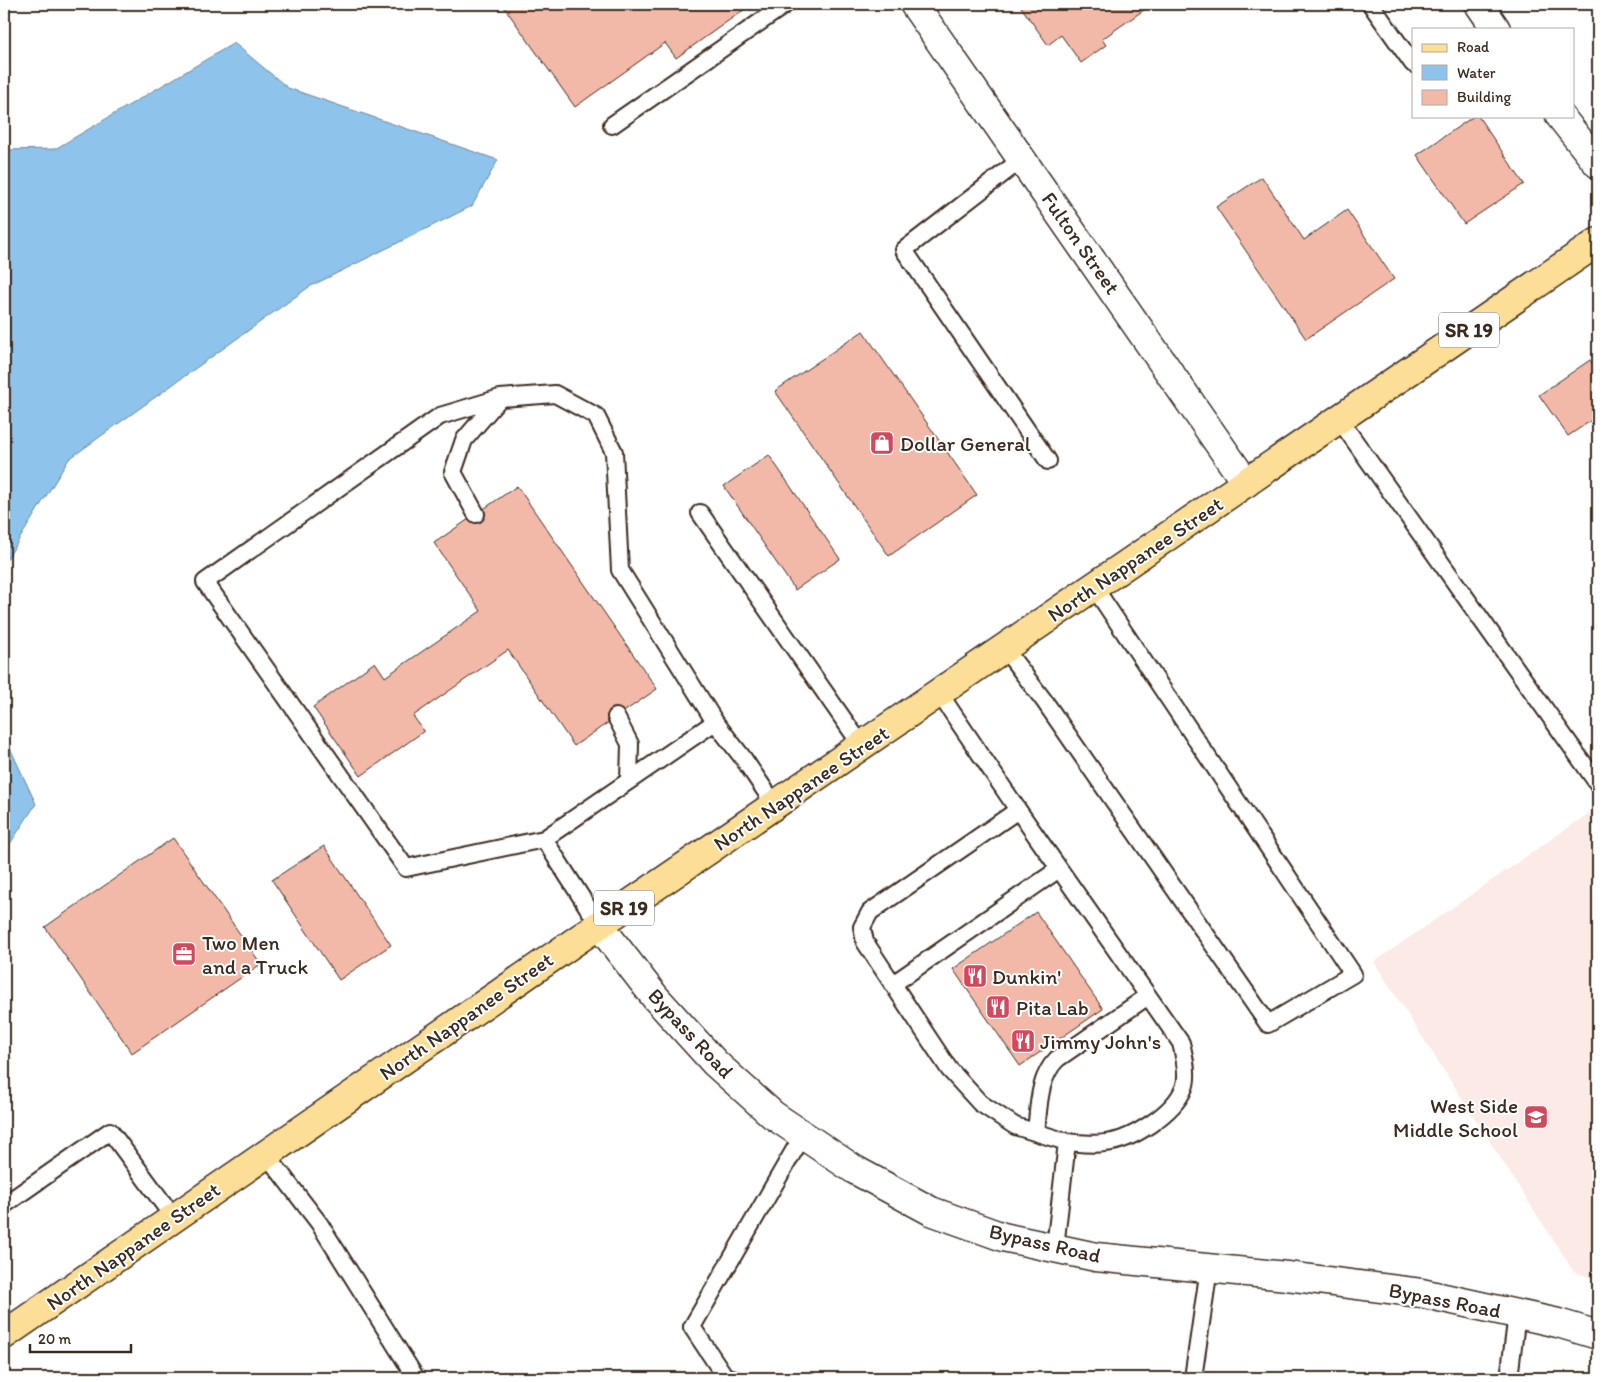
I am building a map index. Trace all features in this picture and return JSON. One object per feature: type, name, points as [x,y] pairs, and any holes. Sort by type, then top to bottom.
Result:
[{"type":"main road","name":"Fulton Street","points":[[914,4],[1246,483]]},
{"type":"main road","points":[[1479,4],[1495,28]]},
{"type":"main road","points":[[1562,118],[1598,164]]},
{"type":"main road","name":"North Nappanee Street","points":[[4,1335],[599,925],[1598,242]]},
{"type":"main road","name":"Bypass Road","points":[[599,925],[655,997],[715,1063],[773,1115],[855,1170],[931,1212],[1003,1237],[1096,1256],[1297,1277],[1421,1293],[1558,1323],[1598,1335]]},
{"type":"lane","points":[[612,124],[786,4]]},
{"type":"lane","points":[[1374,4],[1372,6],[1412,63]]},
{"type":"lane","points":[[1022,159],[904,250],[1048,461]]},
{"type":"lane","points":[[715,722],[544,839],[406,868],[205,582],[440,416],[500,398],[555,394],[596,416],[614,452],[620,570],[715,722],[743,758],[775,805]]},
{"type":"lane","points":[[476,514],[453,472],[464,440],[500,398]]},
{"type":"lane","points":[[1339,419],[1598,784]]},
{"type":"lane","points":[[700,513],[862,746]]},
{"type":"lane","points":[[1004,648],[1045,702],[1268,1024],[1353,974],[1094,587]]},
{"type":"lane","points":[[939,693],[1018,810],[1181,1043],[1186,1059],[1185,1087],[1175,1103],[1152,1123],[1129,1137],[1106,1143],[1067,1142],[1015,1126],[980,1103],[949,1069],[865,942],[862,927],[870,912],[1018,810]]},
{"type":"lane","points":[[616,717],[630,744],[629,781]]},
{"type":"lane","points":[[544,839],[599,925]]},
{"type":"lane","points":[[893,984],[1059,869]]},
{"type":"lane","points":[[1036,1132],[1042,1084],[1049,1067],[1057,1059],[1148,996]]},
{"type":"lane","points":[[4,1205],[110,1131],[174,1218]]},
{"type":"lane","points":[[732,1378],[726,1378],[692,1327],[802,1135]]},
{"type":"lane","points":[[1055,1248],[1067,1142]]},
{"type":"lane","points":[[266,1154],[319,1223],[416,1378]]},
{"type":"lane","points":[[1193,1378],[1209,1268]]},
{"type":"lane","points":[[1509,1378],[1517,1314]]},
{"type":"shaded area","name":"West Side Middle School","points":[[1598,807],[1598,1280],[1574,1272],[1374,962]]},
{"type":"water","points":[[234,43],[288,88],[498,160],[472,206],[309,287],[69,459],[4,564],[4,150],[55,149]]},
{"type":"water","points":[[4,735],[36,804],[4,853]]},
{"type":"building","points":[[502,4],[752,4],[676,58],[665,43],[575,107]]},
{"type":"building","points":[[1019,4],[1151,5],[1102,39],[1106,45],[1081,63],[1061,35],[1048,45]]},
{"type":"building","points":[[1471,118],[1479,118],[1524,184],[1464,224],[1417,155]]},
{"type":"building","points":[[1262,177],[1304,240],[1347,210],[1394,279],[1306,339],[1216,207]]},
{"type":"building","points":[[863,331],[977,495],[889,556],[775,391]]},
{"type":"building","points":[[1590,360],[1598,372],[1598,416],[1568,436],[1539,395]]},
{"type":"building","points":[[769,455],[840,559],[795,590],[724,486]]},
{"type":"building","points":[[517,486],[657,689],[574,746],[508,650],[413,716],[424,731],[361,776],[313,707],[375,662],[385,677],[481,611],[434,543]]},
{"type":"building","points":[[173,838],[261,964],[132,1053],[45,927]]},
{"type":"building","points":[[324,846],[391,945],[339,980],[272,880]]},
{"type":"building","points":[[1036,912],[1103,1009],[1020,1066],[953,969]]},
{"type":"place","name":"Dollar General","points":[[882,443]]},
{"type":"place","name":"Two Men and a Truck","points":[[184,954]]},
{"type":"place","name":"Dunkin'","points":[[975,976]]},
{"type":"place","name":"Pita Lab","points":[[998,1007]]},
{"type":"place","name":"Jimmy John's","points":[[1023,1041]]},
{"type":"place","name":"West Side Middle School","points":[[1536,1117]]}]
